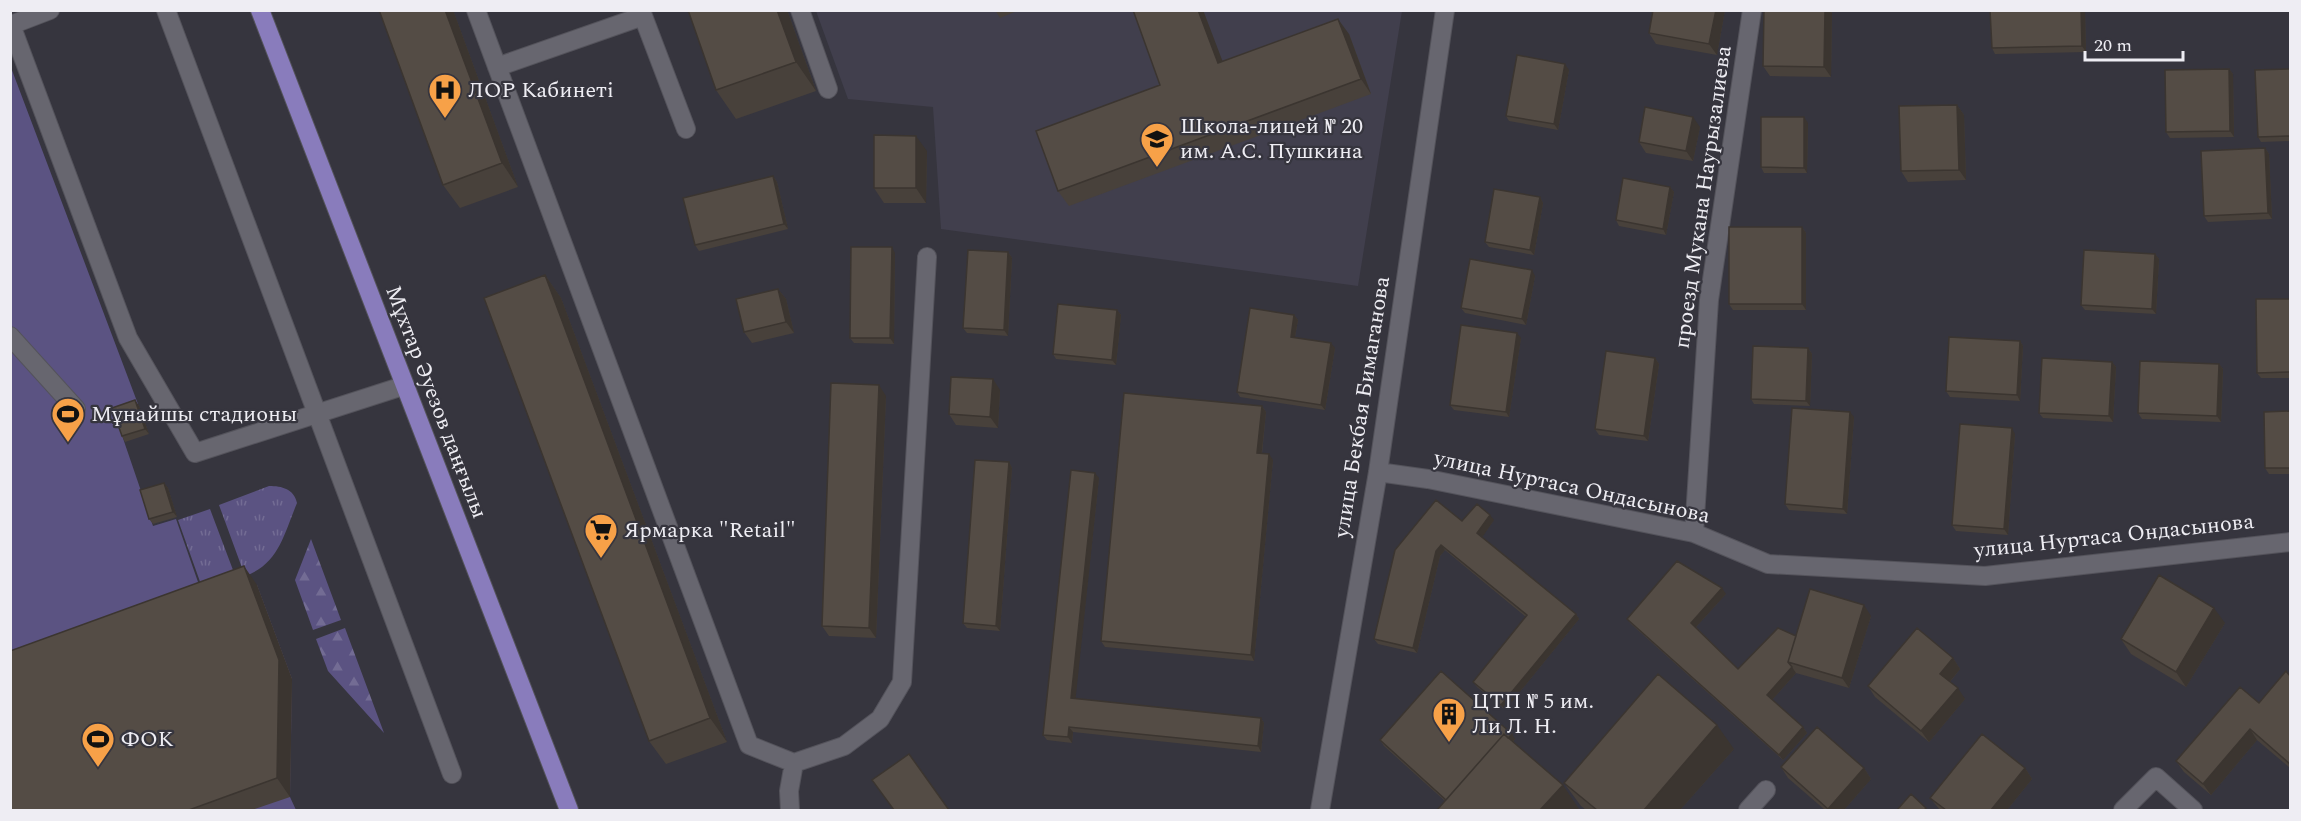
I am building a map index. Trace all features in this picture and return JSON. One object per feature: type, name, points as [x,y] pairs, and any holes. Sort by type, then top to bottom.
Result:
[{"type":"main road","name":"Мұхтар Әуезов даңғылы","points":[[260,10],[403,386],[569,810]]},
{"type":"street","points":[[50,10],[11,25],[128,338],[195,453],[403,386]]},
{"type":"street","points":[[166,10],[316,415],[453,774]]},
{"type":"street","points":[[476,10],[748,745],[794,763],[844,746],[871,726],[880,719],[903,682],[927,257]]},
{"type":"street","points":[[800,10],[828,88]]},
{"type":"street","name":"улица Бекбая Бимаганова","points":[[1320,810],[1378,472],[1444,10]]},
{"type":"street","name":"проезд Мукана Наурызалиева","points":[[1694,533],[1709,300],[1752,10]]},
{"type":"street","points":[[497,68],[642,14],[686,129]]},
{"type":"street","points":[[10,336],[76,409]]},
{"type":"street","name":"улица Нуртаса Ондасынова","points":[[1378,472],[1428,479],[1694,533],[1768,564],[1985,576],[2290,542]]},
{"type":"street","points":[[790,810],[789,791],[794,763]]},
{"type":"street","points":[[2123,810],[2156,777],[2193,810]]},
{"type":"street","points":[[1748,810],[1766,790]]},
{"type":"shaded area","name":"Школа-лицей № 20 им. А.С. Пушкина","points":[[816,11],[1402,11],[1358,286],[941,229],[933,107],[848,99]]},
{"type":"green space","name":"Мұнайшы стадионы","points":[[10,65],[138,404],[114,412],[153,526],[176,519],[205,602],[257,585],[292,679],[290,797],[296,810],[11,810]]},
{"type":"green space","points":[[269,486],[287,489],[293,494],[297,503],[284,537],[273,556],[266,564],[245,576],[219,505]]},
{"type":"green space","points":[[210,509],[236,578],[203,590],[178,520]]},
{"type":"green space","points":[[311,539],[341,620],[313,630],[295,580]]},
{"type":"green space","points":[[345,628],[384,733],[328,671],[316,639]]},
{"type":"building","points":[[379,10],[445,10],[502,163],[443,185]]},
{"type":"building","points":[[688,10],[777,10],[796,62],[716,90]]},
{"type":"building","name":"Школа-лицей № 20 им. А.С. Пушкина","points":[[1133,10],[1198,10],[1218,63],[1338,19],[1361,79],[1058,191],[1036,131],[1160,85]]},
{"type":"building","points":[[1653,10],[1716,10],[1709,44],[1649,33]]},
{"type":"building","points":[[1764,10],[1825,10],[1824,67],[1763,66]]},
{"type":"building","points":[[1990,10],[2081,10],[2082,46],[1992,48]]},
{"type":"building","points":[[1517,55],[1565,64],[1554,124],[1506,116]]},
{"type":"building","points":[[2229,69],[2230,131],[2166,132],[2165,70]]},
{"type":"building","points":[[2290,69],[2290,136],[2258,137],[2255,70]]},
{"type":"building","points":[[1957,105],[1959,170],[1901,171],[1899,106]]},
{"type":"building","points":[[1645,107],[1693,117],[1686,151],[1639,142]]},
{"type":"building","points":[[1761,117],[1804,117],[1804,168],[1761,167]]},
{"type":"building","points":[[874,135],[916,136],[916,188],[874,188]]},
{"type":"building","points":[[2265,148],[2268,213],[2204,216],[2201,151]]},
{"type":"building","points":[[773,176],[784,224],[695,245],[683,198]]},
{"type":"building","points":[[1623,178],[1670,187],[1663,229],[1616,220]]},
{"type":"building","points":[[1494,189],[1540,197],[1530,250],[1485,242]]},
{"type":"building","points":[[1729,227],[1802,227],[1802,304],[1729,304]]},
{"type":"building","points":[[851,247],[892,247],[890,338],[850,338]]},
{"type":"building","points":[[968,250],[1008,252],[1004,330],[963,328]]},
{"type":"building","points":[[2084,250],[2155,254],[2152,309],[2081,305]]},
{"type":"building","points":[[1470,259],[1532,270],[1522,319],[1461,308]]},
{"type":"building","points":[[545,275],[710,718],[649,741],[484,298]]},
{"type":"building","points":[[778,289],[786,322],[744,332],[736,299]]},
{"type":"building","points":[[2256,299],[2290,299],[2290,372],[2257,373]]},
{"type":"building","points":[[1058,304],[1117,310],[1112,360],[1053,354]]},
{"type":"building","points":[[1250,308],[1294,315],[1291,337],[1331,343],[1321,405],[1237,392]]},
{"type":"building","points":[[1461,325],[1517,333],[1506,412],[1450,405]]},
{"type":"building","points":[[1949,337],[2020,341],[2017,395],[1946,391]]},
{"type":"building","points":[[1753,346],[1808,348],[1806,401],[1751,399]]},
{"type":"building","points":[[1606,351],[1655,358],[1644,436],[1595,429]]},
{"type":"building","points":[[2042,358],[2112,362],[2109,416],[2039,413]]},
{"type":"building","points":[[2140,361],[2219,364],[2217,416],[2138,413]]},
{"type":"building","points":[[951,377],[993,379],[990,417],[949,414]]},
{"type":"building","points":[[831,383],[879,385],[869,628],[822,626]]},
{"type":"building","points":[[1124,393],[1262,406],[1257,453],[1269,454],[1251,655],[1101,641]]},
{"type":"building","points":[[135,400],[145,429],[122,436],[112,408]]},
{"type":"building","points":[[1792,408],[1850,412],[1843,509],[1785,504]]},
{"type":"building","points":[[2290,411],[2290,468],[2265,468],[2264,412]]},
{"type":"building","points":[[1960,424],[2012,428],[2004,529],[1952,525]]},
{"type":"building","points":[[975,460],[1009,462],[996,626],[963,623]]},
{"type":"building","points":[[1071,470],[1095,473],[1071,698],[1261,718],[1258,746],[1069,727],[1068,737],[1043,735]]},
{"type":"building","points":[[164,483],[173,512],[149,519],[140,490]]},
{"type":"building","points":[[1436,500],[1462,521],[1477,504],[1490,515],[1477,533],[1576,614],[1501,705],[1473,682],[1527,615],[1441,545],[1436,551],[1413,648],[1374,639],[1395,550]]},
{"type":"building","points":[[1677,561],[1722,588],[1691,623],[1738,669],[1778,628],[1796,636],[1788,662],[1792,667],[1767,695],[1803,727],[1779,755],[1627,619]]},
{"type":"building","points":[[244,566],[279,660],[277,778],[189,810],[10,810],[10,651]]},
{"type":"building","points":[[2159,575],[2214,608],[2176,672],[2121,639]]},
{"type":"building","points":[[1810,589],[1864,605],[1842,678],[1788,662]]},
{"type":"building","points":[[1917,628],[1953,658],[1940,674],[1958,688],[1921,731],[1868,686]]},
{"type":"building","name":"ЦТП № 5 им. Ли Л. Н.","points":[[1441,671],[1512,734],[1508,738],[1504,734],[1446,800],[1380,740]]},
{"type":"building","points":[[2286,671],[2290,676],[2290,764],[2250,729],[2203,784],[2176,761],[2240,687],[2259,703]]},
{"type":"building","points":[[1658,674],[1717,725],[1644,810],[1597,810],[1564,783]]},
{"type":"building","points":[[1817,727],[1864,768],[1828,809],[1781,767]]},
{"type":"building","points":[[1504,734],[1563,785],[1540,810],[1437,810]]},
{"type":"building","points":[[1982,734],[2025,768],[1991,810],[1946,810],[1930,798]]},
{"type":"building","points":[[909,754],[949,810],[894,810],[872,780]]},
{"type":"building","points":[[1911,794],[1926,808],[1924,810],[1897,810]]},
{"type":"place","name":"ЛОР Кабинетi","points":[[445,119]]},
{"type":"place","name":"Школа-лицей № 20 им. А.С. Пушкина","points":[[1157,168]]},
{"type":"place","name":"Мұнайшы стадионы","points":[[68,443]]},
{"type":"place","name":"Ярмарка \"Retail\"","points":[[601,559]]},
{"type":"place","name":"ЦТП № 5 им. Ли Л. Н.","points":[[1449,743]]},
{"type":"place","name":"ФОК","points":[[98,768]]}]
